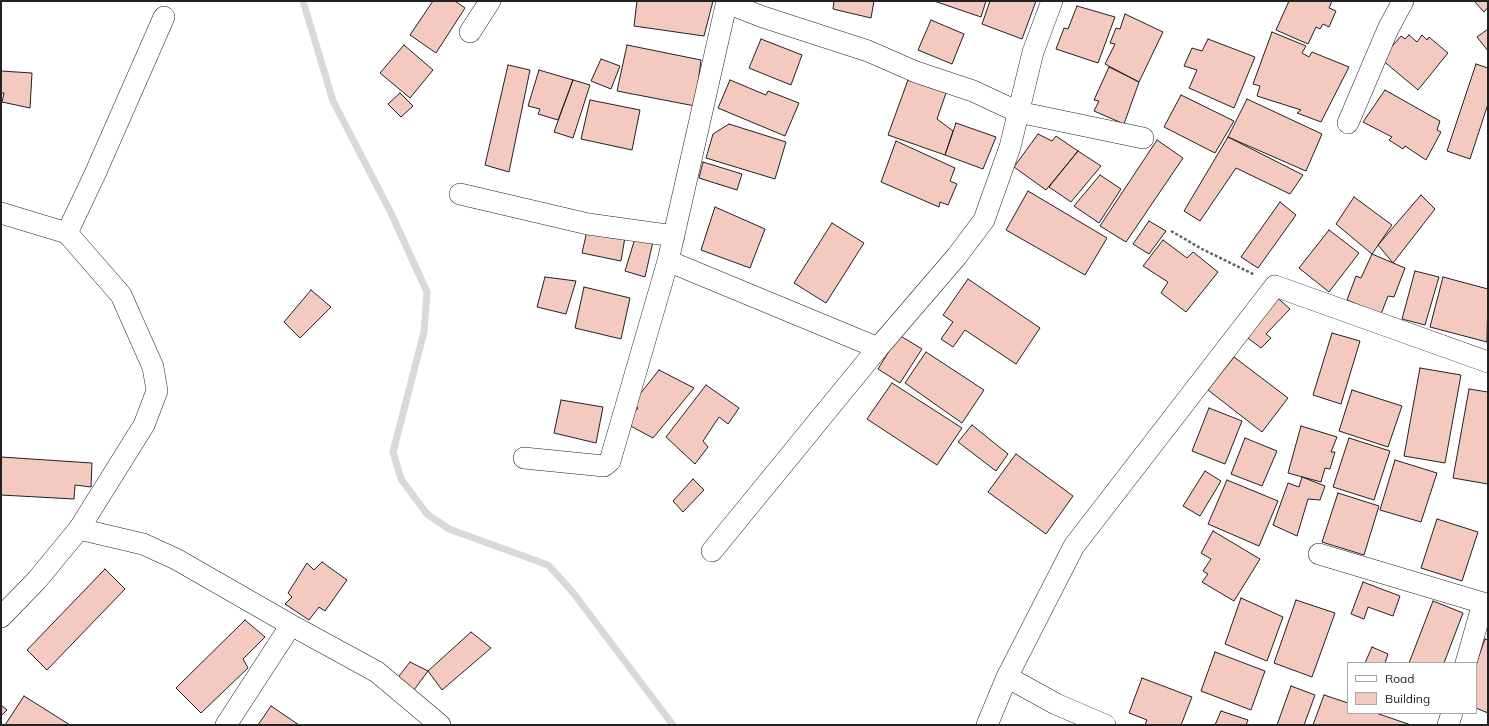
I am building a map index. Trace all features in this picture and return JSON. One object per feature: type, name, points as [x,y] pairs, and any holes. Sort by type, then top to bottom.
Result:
[{"type":"street","points":[[470,32],[490,1]]},
{"type":"street","points":[[712,551],[878,348],[958,256],[984,220],[1010,147],[1033,52],[1052,1]]},
{"type":"street","points":[[1348,123],[1388,29],[1403,1]]},
{"type":"street","points":[[524,458],[604,466],[610,461],[668,261],[727,2],[763,17],[868,51],[916,72],[973,91],[1018,112],[1143,138]]},
{"type":"street","points":[[67,233],[95,174],[164,16]]},
{"type":"street","points":[[460,194],[588,224],[674,236]]},
{"type":"street","points":[[1,212],[67,233],[121,295],[153,367],[157,391],[144,424],[79,529],[37,580],[1,617]]},
{"type":"street","points":[[668,261],[878,348]]},
{"type":"street","points":[[987,725],[1007,677],[1074,546],[1275,286],[1488,362]]},
{"type":"street","points":[[79,529],[143,544],[176,559],[377,672],[440,725]]},
{"type":"street","points":[[1320,554],[1486,603],[1466,662]]},
{"type":"street","points":[[226,725],[291,625]]},
{"type":"street","points":[[1007,677],[1056,704],[1105,725]]},
{"type":"street","points":[[1448,725],[1452,714]]},
{"type":"path","points":[[1172,231],[1202,249],[1275,286]]},
{"type":"building","points":[[433,1],[455,1],[465,8],[436,53],[410,35]]},
{"type":"building","points":[[637,1],[713,1],[704,36],[634,26]]},
{"type":"building","points":[[834,1],[874,1],[871,18],[833,9]]},
{"type":"building","points":[[934,1],[986,1],[981,17]]},
{"type":"building","points":[[990,1],[1036,1],[1022,39],[982,24]]},
{"type":"building","points":[[1289,1],[1332,1],[1329,8],[1336,11],[1329,27],[1323,24],[1320,29],[1316,27],[1308,44],[1276,30]]},
{"type":"building","points":[[1474,1],[1488,1],[1488,7],[1484,12]]},
{"type":"building","points":[[1077,6],[1115,17],[1098,63],[1056,49],[1064,28],[1068,29]]},
{"type":"building","points":[[1125,14],[1163,32],[1139,82],[1105,64],[1115,44],[1110,43],[1116,28],[1120,29]]},
{"type":"building","points":[[931,20],[964,34],[952,64],[918,50]]},
{"type":"building","points":[[1488,29],[1488,51],[1477,37]]},
{"type":"building","points":[[1272,32],[1306,46],[1302,53],[1309,57],[1312,52],[1349,67],[1321,122],[1297,113],[1301,110],[1257,96],[1260,86],[1253,84]]},
{"type":"building","points":[[1409,35],[1417,42],[1422,35],[1427,40],[1429,37],[1448,53],[1418,90],[1381,59],[1401,36],[1405,39]]},
{"type":"building","points":[[761,39],[802,55],[791,85],[749,68]]},
{"type":"building","points":[[1208,39],[1255,57],[1234,108],[1189,88],[1197,70],[1184,66],[1192,48],[1202,51]]},
{"type":"building","points":[[404,45],[433,70],[410,98],[380,73]]},
{"type":"building","points":[[627,45],[701,60],[695,106],[617,91]]},
{"type":"building","points":[[601,59],[620,66],[611,89],[591,81]]},
{"type":"building","points":[[1476,64],[1488,68],[1488,104],[1470,159],[1447,151]]},
{"type":"building","points":[[508,65],[530,70],[509,172],[485,165]]},
{"type":"building","points":[[1109,67],[1139,82],[1124,124],[1094,111],[1099,101],[1094,100]]},
{"type":"building","points":[[539,70],[573,80],[558,120],[538,114],[540,109],[528,106]]},
{"type":"building","points":[[1,71],[32,73],[30,108],[2,102],[4,93],[1,93]]},
{"type":"building","points":[[573,80],[590,85],[573,138],[554,132]]},
{"type":"building","points":[[730,80],[766,95],[768,91],[799,103],[785,136],[718,108]]},
{"type":"building","points":[[908,80],[946,93],[937,119],[953,131],[945,155],[888,135]]},
{"type":"building","points":[[1385,90],[1440,121],[1437,130],[1441,132],[1426,160],[1405,146],[1403,149],[1389,140],[1392,137],[1363,122]]},
{"type":"building","points":[[400,93],[413,106],[401,117],[388,104]]},
{"type":"building","points":[[1181,95],[1234,121],[1215,153],[1164,127]]},
{"type":"building","points":[[1247,99],[1322,134],[1306,171],[1228,137]]},
{"type":"building","points":[[590,100],[640,110],[632,150],[581,139]]},
{"type":"building","points":[[956,123],[996,137],[983,169],[945,155]]},
{"type":"building","points":[[729,124],[786,142],[775,179],[706,158],[713,134]]},
{"type":"building","points":[[1038,134],[1052,141],[1056,136],[1078,151],[1046,190],[1014,167]]},
{"type":"building","points":[[1228,137],[1303,175],[1290,194],[1236,168],[1200,221],[1184,211]]},
{"type":"building","points":[[1157,140],[1183,158],[1126,242],[1100,226]]},
{"type":"building","points":[[896,141],[955,168],[950,181],[957,184],[948,205],[940,202],[939,207],[881,182]]},
{"type":"building","points":[[1078,151],[1101,166],[1071,202],[1049,187]]},
{"type":"building","points":[[703,162],[742,174],[737,190],[699,178]]},
{"type":"building","points":[[1100,175],[1121,189],[1099,223],[1074,206]]},
{"type":"building","points":[[1028,191],[1107,238],[1085,275],[1006,230]]},
{"type":"building","points":[[1421,195],[1435,209],[1393,263],[1378,245]]},
{"type":"building","points":[[1354,197],[1392,225],[1372,254],[1336,224]]},
{"type":"building","points":[[1280,202],[1296,215],[1258,268],[1241,257]]},
{"type":"building","points":[[715,207],[765,229],[750,268],[701,250]]},
{"type":"building","points":[[1149,221],[1166,231],[1149,254],[1133,244]]},
{"type":"building","points":[[832,223],[864,243],[826,303],[794,283]]},
{"type":"building","points":[[1329,230],[1359,253],[1329,292],[1299,268]]},
{"type":"building","points":[[587,231],[625,237],[621,261],[582,253]]},
{"type":"building","points":[[637,232],[654,237],[645,277],[625,271]]},
{"type":"building","points":[[1163,240],[1187,258],[1193,252],[1218,272],[1186,312],[1161,293],[1168,282],[1143,266]]},
{"type":"building","points":[[1372,254],[1405,268],[1394,297],[1388,296],[1381,314],[1347,300],[1356,276],[1361,278]]},
{"type":"building","points":[[1415,271],[1439,277],[1425,325],[1402,319]]},
{"type":"building","points":[[545,277],[576,281],[566,314],[537,307]]},
{"type":"building","points":[[1443,277],[1488,289],[1487,342],[1430,327]]},
{"type":"building","points":[[968,279],[1040,328],[1016,364],[965,330],[953,347],[941,339],[953,322],[943,315]]},
{"type":"building","points":[[584,287],[630,298],[621,339],[575,328]]},
{"type":"building","points":[[311,290],[331,307],[300,338],[284,322]]},
{"type":"building","points":[[1272,293],[1290,309],[1266,334],[1271,338],[1261,348],[1240,332]]},
{"type":"building","points":[[1332,333],[1360,341],[1341,404],[1313,395]]},
{"type":"building","points":[[899,335],[922,349],[900,383],[878,369]]},
{"type":"building","points":[[926,352],[984,390],[962,423],[905,383]]},
{"type":"building","points":[[1234,357],[1288,398],[1262,432],[1208,390]]},
{"type":"building","points":[[1420,368],[1461,375],[1445,463],[1404,456]]},
{"type":"building","points":[[659,370],[694,388],[653,438],[625,423],[638,408],[632,404]]},
{"type":"building","points":[[892,383],[962,428],[937,465],[867,419]]},
{"type":"building","points":[[706,385],[739,408],[728,424],[719,417],[703,441],[708,447],[695,464],[666,437]]},
{"type":"building","points":[[1469,389],[1488,392],[1488,484],[1453,478]]},
{"type":"building","points":[[1352,390],[1402,406],[1388,447],[1339,431]]},
{"type":"building","points":[[561,400],[603,407],[596,443],[554,433]]},
{"type":"building","points":[[1209,408],[1242,421],[1225,464],[1192,451]]},
{"type":"building","points":[[972,425],[1008,454],[996,471],[958,442]]},
{"type":"building","points":[[1301,426],[1337,437],[1331,452],[1335,452],[1330,469],[1325,468],[1321,482],[1288,473]]},
{"type":"building","points":[[1245,438],[1277,451],[1262,486],[1231,474]]},
{"type":"building","points":[[1349,438],[1390,451],[1374,500],[1333,487]]},
{"type":"building","points":[[1016,454],[1073,496],[1046,534],[988,492]]},
{"type":"building","points":[[1,457],[92,463],[91,487],[75,485],[74,499],[1,495]]},
{"type":"building","points":[[1395,460],[1437,473],[1421,522],[1380,510]]},
{"type":"building","points":[[1205,471],[1221,481],[1200,516],[1183,506]]},
{"type":"building","points":[[1302,477],[1325,486],[1320,500],[1308,499],[1297,536],[1273,525],[1288,483],[1299,487]]},
{"type":"building","points":[[693,479],[704,490],[683,512],[673,501]]},
{"type":"building","points":[[1227,480],[1278,501],[1259,546],[1208,524]]},
{"type":"building","points":[[1338,493],[1379,506],[1364,555],[1322,542]]},
{"type":"building","points":[[1437,519],[1478,532],[1462,581],[1421,568]]},
{"type":"building","points":[[1213,531],[1260,559],[1234,601],[1202,582],[1208,574],[1203,571],[1211,559],[1201,553]]},
{"type":"building","points":[[322,562],[347,580],[325,611],[319,607],[309,620],[285,604],[292,597],[288,593],[307,563],[314,570]]},
{"type":"building","points":[[105,569],[125,589],[47,670],[27,650]]},
{"type":"building","points":[[1363,582],[1400,596],[1393,616],[1368,607],[1364,619],[1351,614]]},
{"type":"building","points":[[1241,598],[1283,617],[1267,661],[1225,644]]},
{"type":"building","points":[[1296,600],[1335,613],[1312,677],[1274,663]]},
{"type":"building","points":[[1433,601],[1463,613],[1444,662],[1409,662]]},
{"type":"building","points":[[245,620],[265,637],[243,659],[248,668],[201,713],[176,688]]},
{"type":"building","points":[[471,632],[491,648],[442,690],[428,671]]},
{"type":"building","points":[[1485,639],[1488,640],[1488,713],[1477,708],[1477,662]]},
{"type":"building","points":[[1372,647],[1388,654],[1385,662],[1365,662]]},
{"type":"building","points":[[1215,652],[1265,671],[1251,710],[1201,691]]},
{"type":"building","points":[[410,662],[428,671],[414,690],[396,680]]},
{"type":"building","points":[[1142,678],[1192,697],[1181,725],[1145,725],[1147,720],[1129,713]]},
{"type":"building","points":[[1291,686],[1315,695],[1304,725],[1277,725]]},
{"type":"building","points":[[1324,695],[1347,703],[1347,714],[1379,714],[1411,725],[1313,725]]},
{"type":"building","points":[[24,696],[70,725],[5,725]]},
{"type":"building","points":[[1,705],[7,710],[1,716]]},
{"type":"building","points":[[271,706],[299,725],[258,725]]},
{"type":"building","points":[[1221,711],[1248,720],[1246,725],[1215,725]]},
{"type":"waterway","points":[[303,1],[333,101],[391,213],[427,292],[424,332],[393,452],[401,479],[427,514],[449,529],[548,565],[571,590],[673,725]]}]
